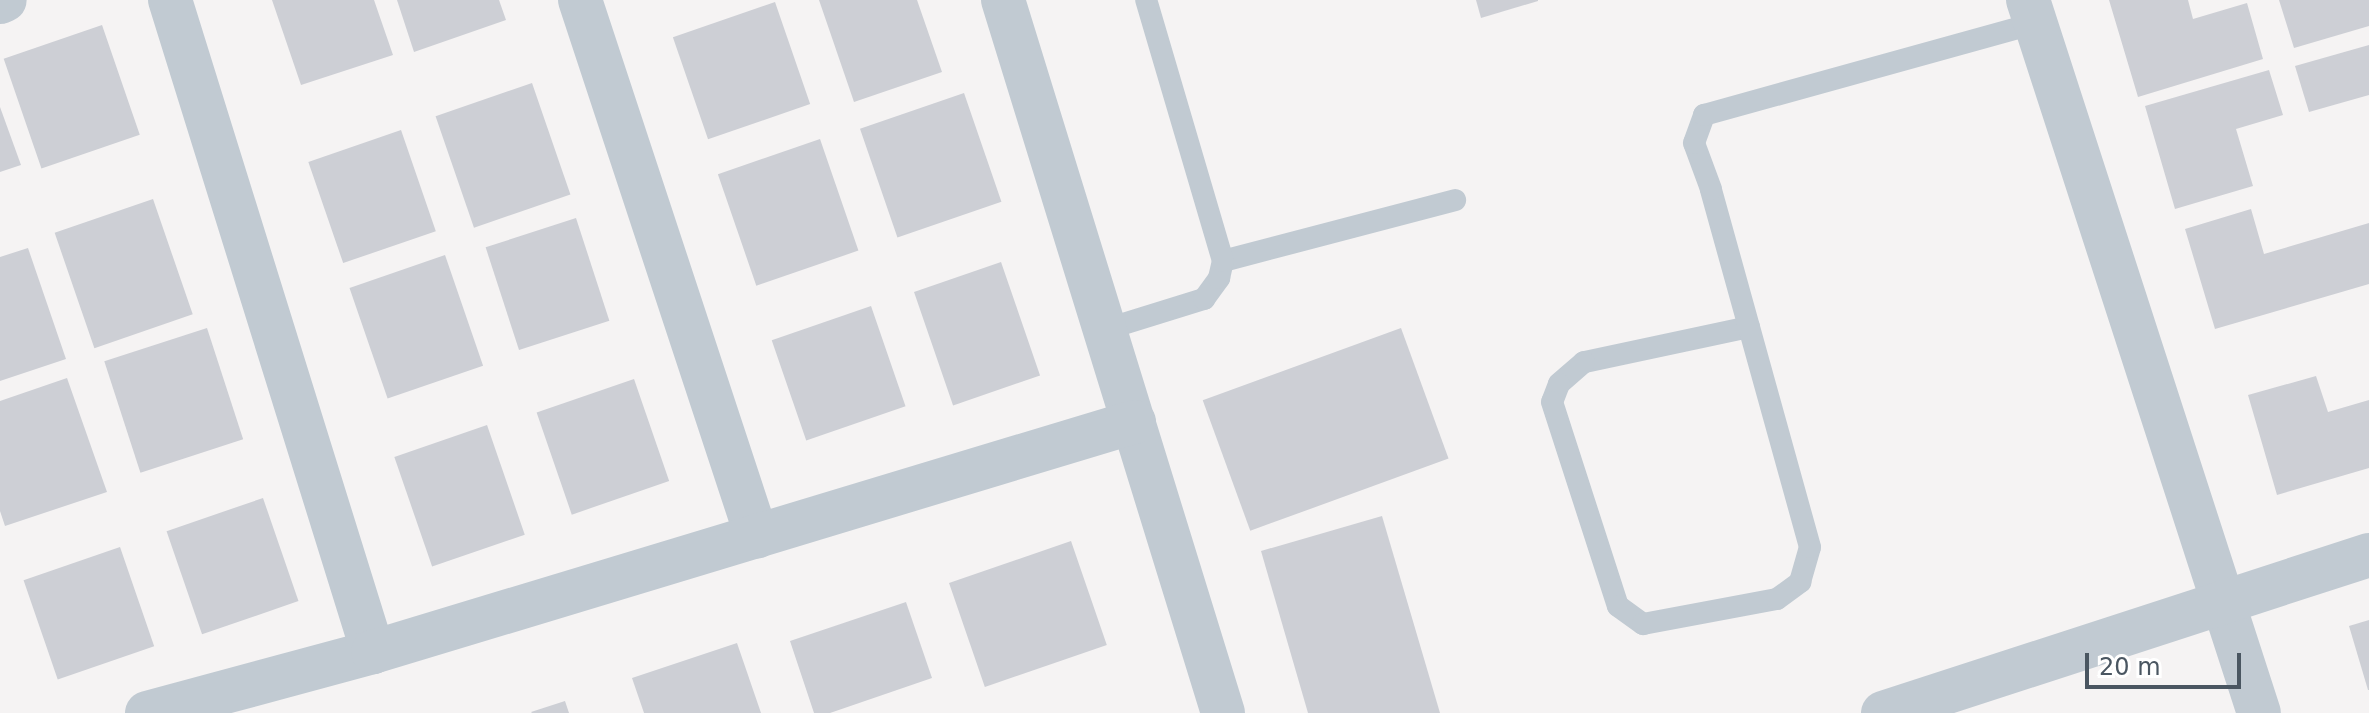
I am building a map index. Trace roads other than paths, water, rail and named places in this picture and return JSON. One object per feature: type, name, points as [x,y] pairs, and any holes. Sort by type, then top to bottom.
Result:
[{"type":"street","points":[[170,0],[373,652]]},
{"type":"street","points":[[580,0],[757,537]]},
{"type":"street","points":[[1003,0],[1223,713]]},
{"type":"street","points":[[2032,11],[2259,713]]},
{"type":"street","points":[[147,713],[373,652],[1134,422]]},
{"type":"street","points":[[1883,713],[2369,555]]},
{"type":"lane","points":[[1107,329],[1204,299],[1219,278],[1223,261],[1146,0]]},
{"type":"lane","points":[[1749,327],[1584,362],[1559,384],[1552,402],[1618,606],[1643,624],[1777,599],[1800,582],[1810,547],[1749,327],[1694,143],[1704,115],[2032,11]]},
{"type":"lane","points":[[1223,261],[1455,200]]}]
